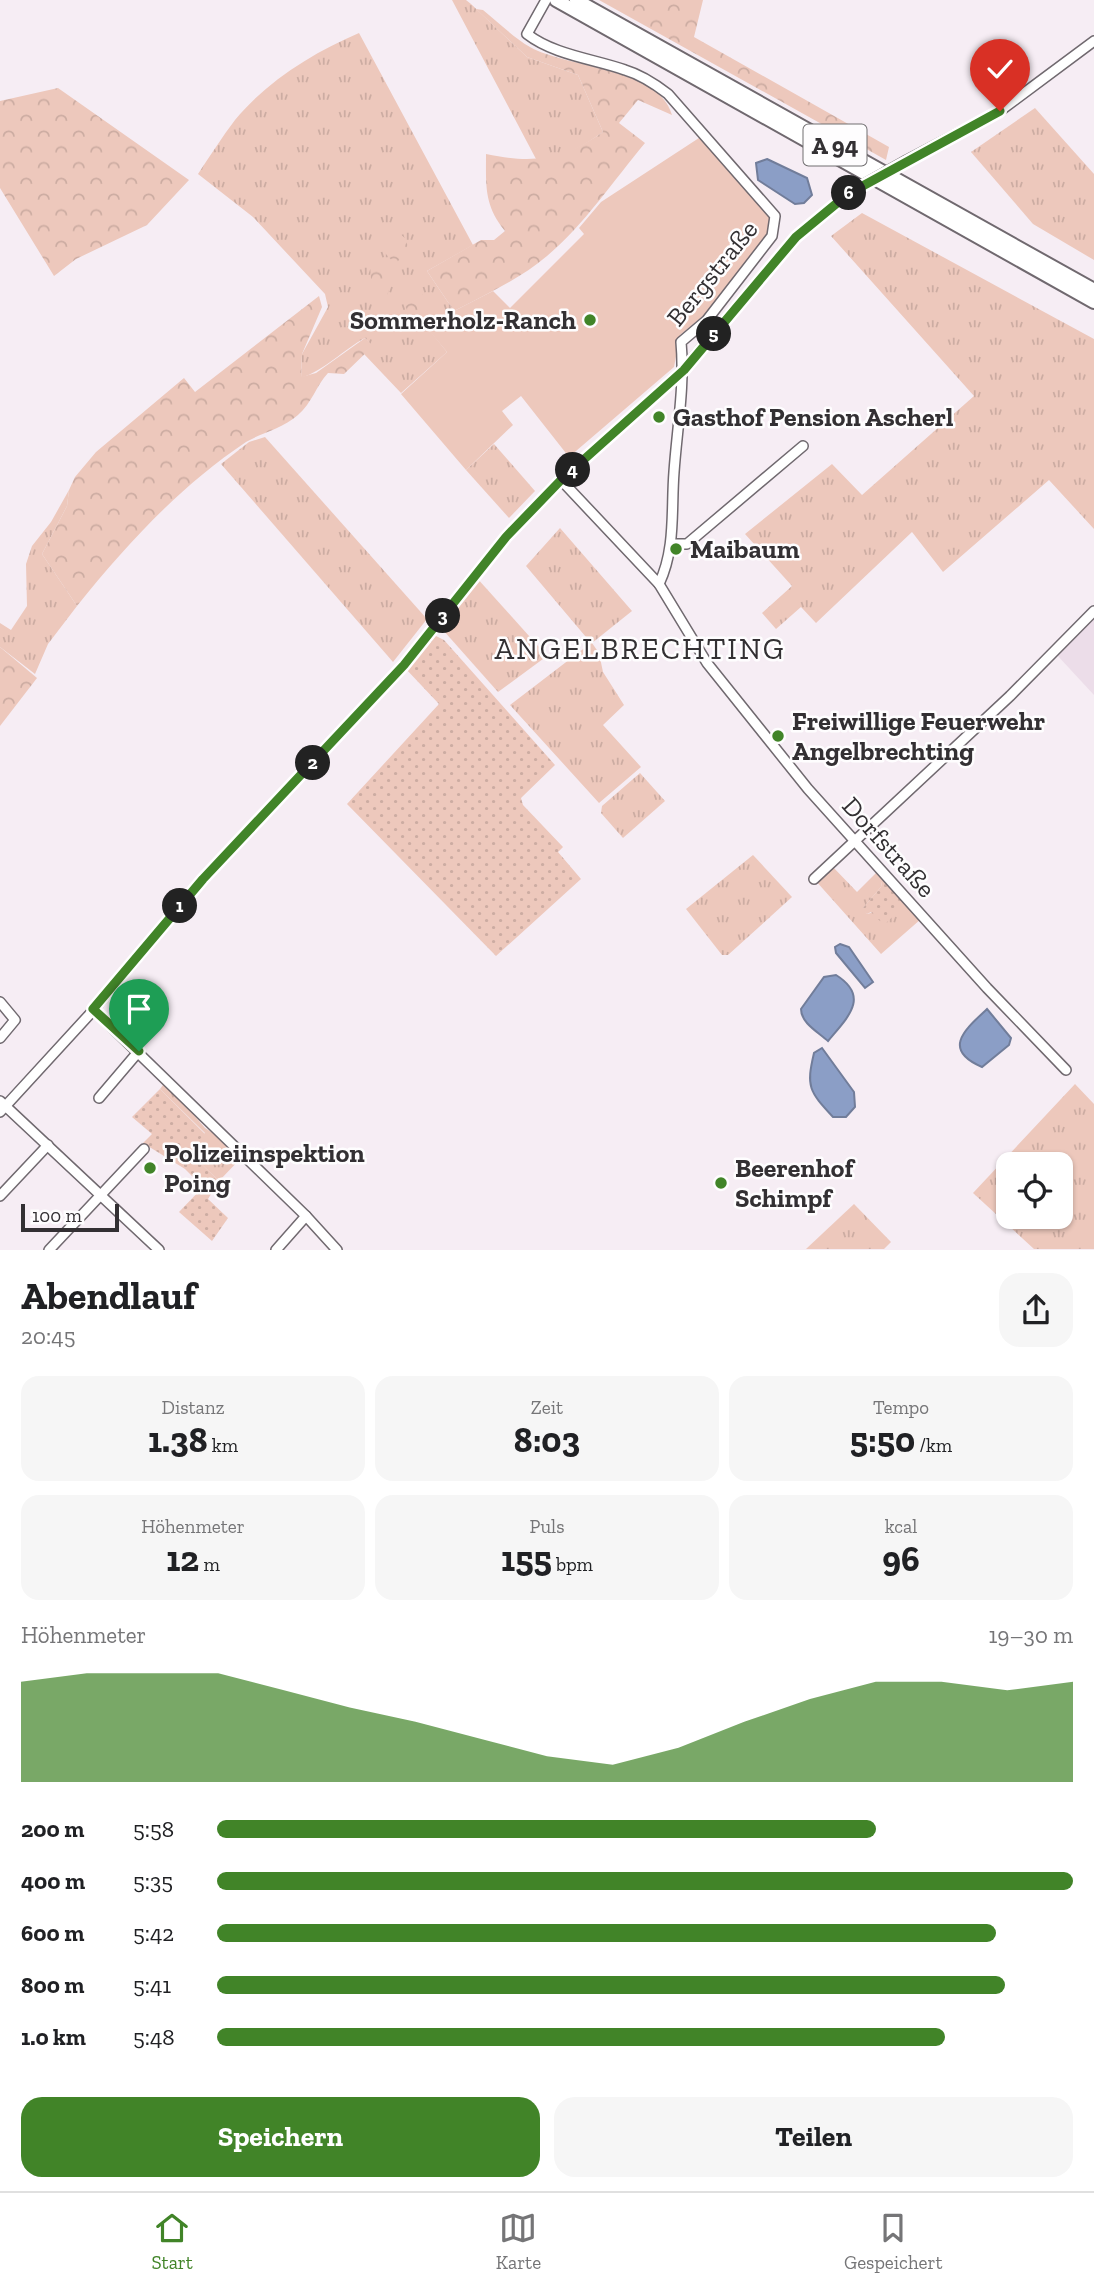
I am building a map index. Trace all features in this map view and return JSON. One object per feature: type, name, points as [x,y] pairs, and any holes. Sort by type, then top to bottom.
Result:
[{"type":"highway","name":"A 94","points":[[556,0],[1094,302]]},
{"type":"highway","name":"A 94","points":[[576,0],[1094,290]]},
{"type":"street","name":"Bergstraße","points":[[546,0],[527,34],[540,44],[627,70],[647,79],[668,94],[775,216],[772,236],[707,320],[681,342],[684,370],[672,486],[672,544],[659,584]]},
{"type":"street","points":[[156,1249],[48,1145],[2,1106],[93,1009],[203,879],[404,665],[506,537],[561,480],[684,370],[796,237],[850,193],[1000,111],[1094,41]]},
{"type":"street","points":[[672,544],[687,544],[803,446]]},
{"type":"street","name":"Dorfstraße","points":[[561,480],[659,584],[731,695],[854,841],[987,988],[1066,1070]]},
{"type":"street","points":[[814,879],[1060,648],[1094,611]]},
{"type":"street","points":[[0,1002],[16,1020],[0,1038]]},
{"type":"street","points":[[93,1009],[139,1051],[337,1250]]},
{"type":"street","points":[[99,1098],[139,1051]]},
{"type":"street","points":[[0,1196],[48,1145]]},
{"type":"street","points":[[49,1250],[144,1149]]},
{"type":"street","points":[[276,1250],[306,1216]]},
{"type":"shaded area","points":[[1094,616],[1094,695],[1057,655]]},
{"type":"green space","points":[[452,0],[466,0],[527,57],[578,75],[603,132],[563,155],[536,159]]},
{"type":"green space","points":[[599,0],[703,0],[694,37],[889,147],[886,160]]},
{"type":"green space","points":[[476,9],[483,10],[530,47],[632,78],[664,99],[672,115],[638,100],[619,123],[645,143],[586,216],[561,244],[537,264],[454,311],[427,271],[481,240],[494,240],[505,231],[490,204],[486,186],[486,154],[518,159],[547,157],[574,149],[603,132],[578,75],[527,57]]},
{"type":"green space","points":[[359,33],[473,245],[427,271],[454,311],[422,321],[447,352],[401,393],[364,354],[372,346],[365,338],[318,370],[301,378],[302,354],[328,307],[325,294],[253,217],[198,174],[235,120],[261,93],[308,59]]},
{"type":"green space","points":[[58,88],[189,180],[147,225],[76,259],[54,276],[0,188],[0,101]]},
{"type":"green space","points":[[1035,108],[1094,174],[1094,260],[1033,224],[971,152]]},
{"type":"green space","points":[[702,136],[771,215],[769,234],[703,316],[680,335],[674,367],[569,457],[521,396],[502,411],[513,425],[466,470],[401,394],[447,352],[421,321],[454,311],[493,291],[510,308],[584,234],[579,228],[601,202]]},
{"type":"green space","points":[[862,213],[1094,339],[1094,529],[1049,480],[943,572],[912,532],[816,623],[801,607],[776,629],[762,613],[792,586],[745,534],[832,464],[862,495],[974,396],[831,236]]},
{"type":"green space","points":[[396,231],[405,238],[409,250],[395,264],[385,253],[383,240],[390,232]]},
{"type":"green space","points":[[382,262],[390,279],[387,300],[379,301],[371,279],[370,265]]},
{"type":"green space","points":[[408,294],[423,294],[423,308],[420,312],[409,313],[404,304]]},
{"type":"green space","points":[[319,296],[322,307],[302,354],[301,377],[316,373],[365,338],[373,346],[344,374],[328,373],[307,405],[292,420],[246,442],[176,497],[115,561],[77,606],[42,554],[67,506],[69,490],[75,477],[96,452],[184,378],[195,392]]},
{"type":"green space","points":[[265,437],[427,619],[393,662],[221,464],[249,442]]},
{"type":"green space","points":[[494,444],[535,491],[509,518],[466,470]]},
{"type":"green space","points":[[69,490],[67,506],[42,554],[77,606],[48,644],[35,674],[0,647],[0,623],[11,630],[27,606],[26,564],[32,546],[51,522]]},
{"type":"green space","points":[[560,528],[632,611],[592,643],[599,653],[603,672],[624,705],[603,725],[641,767],[599,803],[510,705],[591,643],[526,566]]},
{"type":"green space","points":[[476,577],[547,656],[498,692],[443,630],[443,621]]},
{"type":"green space","points":[[432,634],[444,640],[555,765],[521,798],[523,805],[563,847],[558,852],[581,879],[496,956],[347,804],[439,704],[405,668]]},
{"type":"green space","points":[[0,647],[37,678],[0,726]]},
{"type":"green space","points":[[640,773],[665,801],[623,838],[601,813],[602,806]]},
{"type":"green space","points":[[753,855],[792,897],[728,955],[722,955],[686,909]]},
{"type":"green space","points":[[832,866],[857,892],[878,871],[883,876],[881,887],[863,908],[867,914],[907,903],[921,919],[881,954],[815,880]]},
{"type":"green space","points":[[883,876],[907,903],[884,925],[871,912],[867,914],[862,909],[881,887]]},
{"type":"green space","points":[[161,1076],[205,1128],[224,1140],[242,1157],[219,1181],[188,1151],[205,1133],[160,1089],[163,1085],[157,1079]]},
{"type":"green space","points":[[1075,1084],[1094,1104],[1094,1249],[1034,1249],[1012,1229],[1073,1229],[1073,1152],[1011,1152]]},
{"type":"green space","points":[[160,1089],[205,1134],[188,1151],[219,1181],[208,1199],[228,1218],[212,1241],[179,1212],[203,1187],[185,1169],[143,1143],[152,1134],[132,1117]]},
{"type":"green space","points":[[996,1168],[996,1214],[973,1193]]},
{"type":"green space","points":[[854,1204],[891,1242],[884,1249],[806,1249]]},
{"type":"water","points":[[767,159],[807,178],[812,195],[804,203],[795,204],[758,180],[756,163]]},
{"type":"water","points":[[840,944],[849,947],[873,982],[865,988],[836,953],[835,947]]},
{"type":"water","points":[[836,975],[852,991],[854,999],[848,1016],[828,1041],[807,1023],[801,1009],[824,977]]},
{"type":"water","points":[[987,1009],[1011,1038],[1009,1045],[982,1067],[969,1060],[962,1053],[960,1046],[966,1031]]},
{"type":"water","points":[[822,1048],[854,1092],[855,1107],[846,1117],[833,1117],[814,1094],[810,1074],[814,1053]]},
{"type":"place","name":"Sommerholz-Ranch","points":[[590,320]]},
{"type":"place","name":"Gasthof Pension Ascherl","points":[[659,417]]},
{"type":"place","name":"Maibaum","points":[[676,549]]},
{"type":"place","name":"Freiwillige Feuerwehr Angelbrechting","points":[[778,736]]},
{"type":"place","name":"Polizeiinspektion Poing","points":[[150,1168]]},
{"type":"place","name":"Beerenhof Schimpf","points":[[721,1183]]},
{"type":"district","name":"ANGELBRECHTING","points":[[640,649]]},
{"type":"route","points":[[139,1051],[93,1009],[203,879],[404,665],[506,537],[561,480],[684,370],[774,261],[822,214],[852,191],[1000,111]]}]
